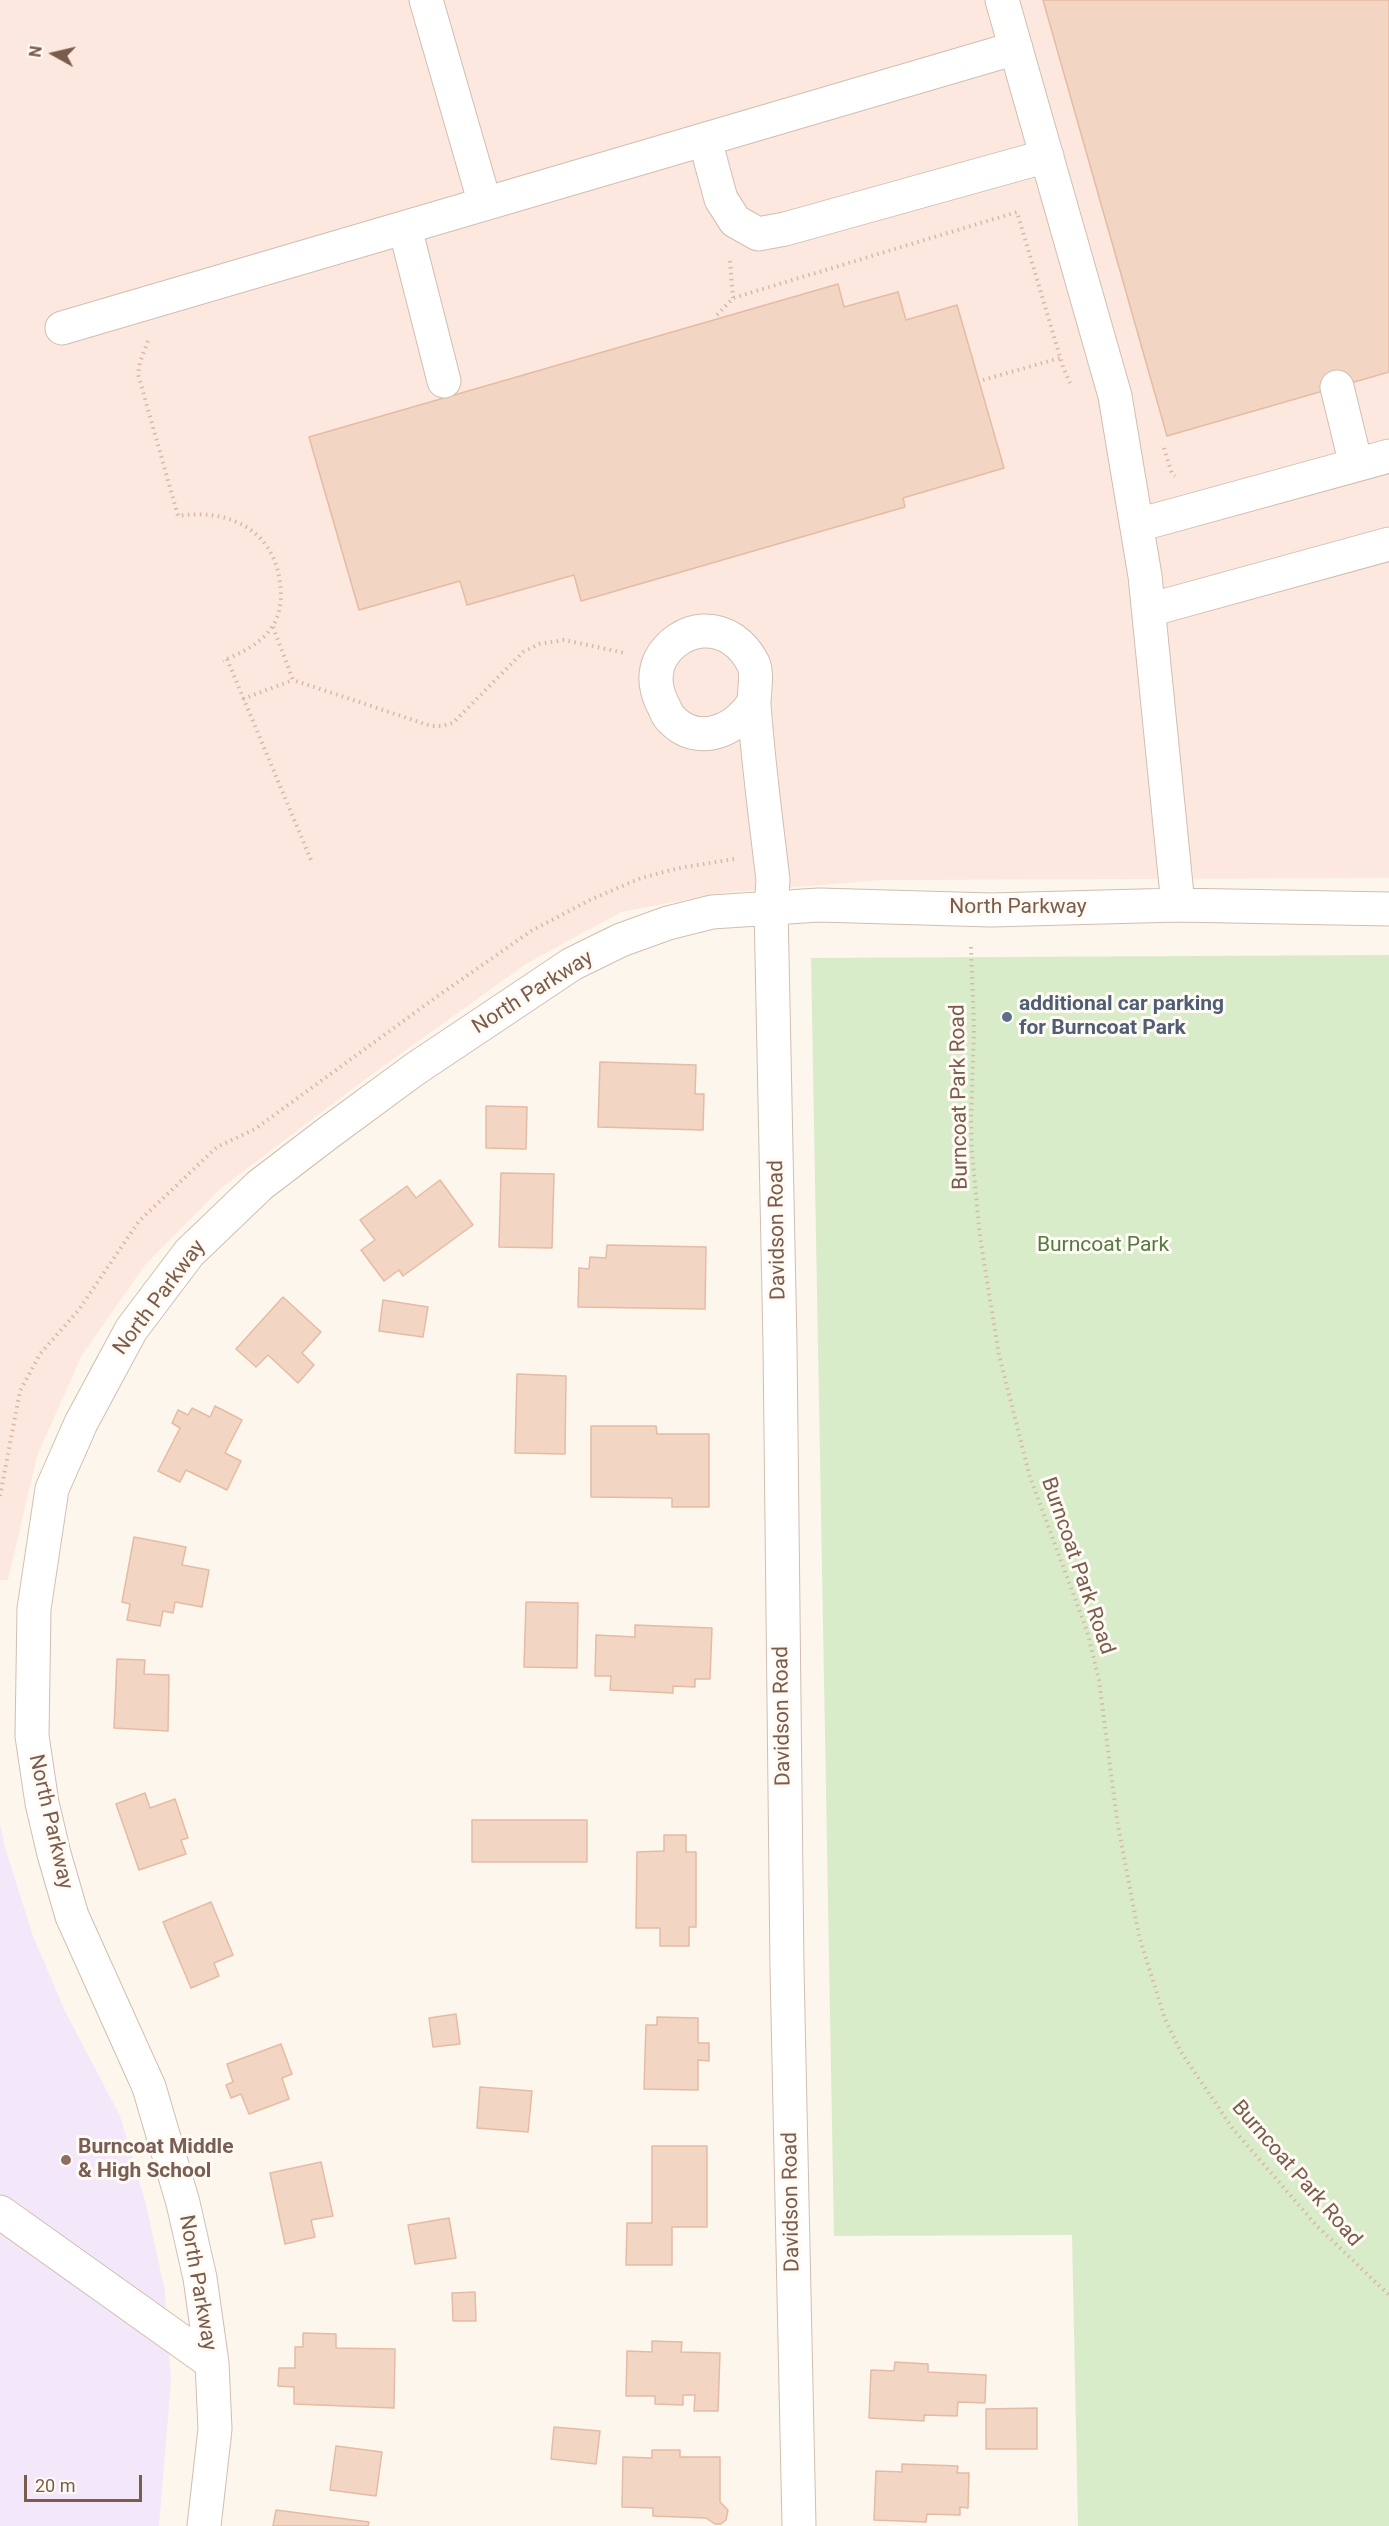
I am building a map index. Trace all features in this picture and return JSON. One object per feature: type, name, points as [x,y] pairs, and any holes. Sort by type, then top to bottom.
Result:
[{"type":"street","points":[[426,0],[485,204]]},
{"type":"street","points":[[1002,0],[1115,396],[1138,525],[1149,610],[1178,905]]},
{"type":"street","points":[[62,328],[1016,48]]},
{"type":"street","points":[[705,140],[721,199],[735,220],[758,234],[785,229],[1047,156]]},
{"type":"street","points":[[405,228],[444,381]]},
{"type":"street","points":[[1337,387],[1356,465]]},
{"type":"street","points":[[1138,525],[1389,456]]},
{"type":"street","points":[[1149,610],[1389,544]]},
{"type":"street","points":[[702,631],[717,632],[737,641],[755,665],[754,702],[746,716],[724,731],[703,734],[685,729],[670,719],[655,689],[659,662],[672,645],[687,634],[702,631]]},
{"type":"street","name":"Davidson Road","points":[[754,702],[773,880],[771,907],[780,1344],[787,1968],[799,2526]]},
{"type":"street","name":"North Parkway","points":[[204,2526],[215,2429],[212,2363],[200,2278],[184,2208],[158,2115],[127,2034],[72,1916],[42,1803],[32,1736],[34,1609],[52,1489],[81,1424],[131,1330],[189,1253],[260,1185],[415,1069],[572,964],[621,940],[668,923],[712,912],[771,907],[991,910],[1178,905],[1389,909]]},
{"type":"street","points":[[0,2212],[212,2363]]},
{"type":"path","points":[[717,315],[733,298],[1017,212],[1060,358],[1072,387]]},
{"type":"path","points":[[164,298],[140,362],[138,374],[178,516],[196,513],[224,517],[246,526],[266,542],[275,556],[282,600],[273,627],[247,649],[225,660],[310,860]]},
{"type":"path","points":[[983,380],[1060,358]]},
{"type":"path","points":[[1162,441],[1172,474],[1178,478]]},
{"type":"path","points":[[273,627],[292,680]]},
{"type":"path","points":[[243,699],[292,680],[416,723],[442,726],[453,723],[523,652],[539,644],[564,640],[659,662]]},
{"type":"path","name":"Burncoat Park Road","points":[[969,908],[974,1030],[972,1153],[980,1237],[999,1355],[1030,1477],[1087,1631],[1099,1680],[1117,1820],[1139,1936],[1165,2019],[1173,2036],[1181,2052],[1233,2129],[1317,2226],[1389,2295]]},
{"type":"shaded area","points":[[0,0],[1389,0],[1389,878],[883,880],[721,893],[621,912],[526,964],[367,1078],[220,1189],[145,1265],[82,1355],[37,1456],[8,1580],[0,1580]]},
{"type":"shaded area","name":"Burncoat Middle & High School","points":[[0,1822],[4,1844],[33,1936],[66,2013],[120,2116],[146,2204],[165,2292],[171,2381],[159,2526],[0,2526]]},
{"type":"green space","name":"Burncoat Park","points":[[1389,955],[1389,2526],[1078,2526],[1072,2235],[834,2236],[811,958]]},
{"type":"building","points":[[1043,0],[1389,0],[1389,372],[1167,436]]},
{"type":"building","points":[[838,284],[844,307],[898,292],[906,320],[957,305],[1004,468],[903,498],[905,507],[581,601],[574,575],[467,605],[460,581],[359,610],[309,437]]},
{"type":"building","points":[[600,1062],[696,1065],[695,1094],[704,1094],[703,1130],[598,1127]]},
{"type":"building","points":[[486,1106],[527,1107],[526,1149],[486,1148]]},
{"type":"building","points":[[501,1173],[554,1174],[552,1248],[499,1247]]},
{"type":"building","points":[[440,1180],[473,1225],[403,1276],[399,1270],[384,1281],[361,1250],[375,1240],[360,1220],[407,1186],[416,1198]]},
{"type":"building","points":[[607,1245],[706,1247],[705,1309],[578,1307],[579,1268],[589,1269],[590,1257],[606,1258]]},
{"type":"building","points":[[283,1297],[321,1332],[302,1353],[314,1365],[298,1383],[268,1355],[256,1367],[236,1349]]},
{"type":"building","points":[[383,1300],[428,1307],[423,1337],[379,1331]]},
{"type":"building","points":[[517,1374],[566,1376],[565,1454],[515,1453]]},
{"type":"building","points":[[215,1406],[242,1420],[225,1453],[241,1461],[227,1490],[186,1470],[180,1482],[158,1471],[180,1428],[172,1423],[178,1410],[188,1415],[192,1408],[210,1417]]},
{"type":"building","points":[[591,1426],[656,1426],[657,1434],[709,1434],[709,1507],[672,1507],[672,1498],[591,1497]]},
{"type":"building","points":[[134,1537],[186,1547],[182,1565],[209,1570],[202,1607],[175,1602],[173,1613],[163,1611],[160,1626],[127,1620],[130,1604],[122,1602]]},
{"type":"building","points":[[526,1602],[578,1603],[577,1668],[524,1667]]},
{"type":"building","points":[[635,1625],[712,1628],[710,1679],[695,1679],[695,1687],[673,1686],[673,1693],[610,1690],[611,1676],[595,1676],[596,1635],[635,1637]]},
{"type":"building","points":[[117,1659],[145,1660],[144,1674],[169,1675],[168,1731],[114,1728]]},
{"type":"building","points":[[145,1793],[150,1808],[175,1799],[188,1838],[181,1840],[186,1854],[139,1870],[116,1804]]},
{"type":"building","points":[[472,1820],[587,1820],[587,1862],[472,1862]]},
{"type":"building","points":[[664,1835],[686,1835],[686,1852],[696,1852],[696,1927],[689,1927],[689,1946],[660,1946],[660,1928],[636,1928],[637,1852],[664,1851]]},
{"type":"building","points":[[211,1902],[233,1955],[214,1963],[219,1976],[191,1988],[163,1922]]},
{"type":"building","points":[[456,2014],[460,2044],[433,2047],[429,2018]]},
{"type":"building","points":[[657,2017],[698,2018],[698,2043],[709,2043],[709,2061],[698,2060],[698,2090],[644,2089],[646,2025],[657,2025]]},
{"type":"building","points":[[281,2044],[292,2074],[282,2078],[289,2099],[249,2114],[241,2094],[231,2098],[226,2085],[233,2082],[227,2064]]},
{"type":"building","points":[[480,2087],[532,2091],[528,2132],[477,2128]]},
{"type":"building","points":[[652,2146],[707,2146],[707,2227],[672,2227],[672,2265],[626,2265],[627,2223],[652,2223]]},
{"type":"building","points":[[321,2162],[333,2216],[311,2220],[315,2237],[285,2244],[270,2173]]},
{"type":"building","points":[[449,2218],[456,2258],[415,2264],[408,2225]]},
{"type":"building","points":[[475,2292],[476,2321],[453,2321],[452,2293]]},
{"type":"building","points":[[303,2333],[336,2334],[336,2348],[395,2349],[394,2408],[294,2404],[294,2387],[278,2386],[279,2368],[295,2368],[295,2347],[303,2347]]},
{"type":"building","points":[[652,2341],[682,2342],[681,2352],[720,2353],[718,2411],[694,2411],[695,2395],[683,2395],[683,2405],[655,2404],[655,2396],[626,2396],[627,2351],[652,2352]]},
{"type":"building","points":[[895,2362],[928,2364],[928,2372],[986,2375],[985,2403],[958,2402],[957,2416],[924,2415],[924,2421],[869,2418],[871,2370],[894,2371]]},
{"type":"building","points":[[1037,2408],[1037,2449],[986,2449],[986,2409]]},
{"type":"building","points":[[554,2427],[600,2431],[596,2464],[551,2459]]},
{"type":"building","points":[[336,2446],[382,2452],[376,2496],[330,2490]]},
{"type":"building","points":[[652,2450],[680,2450],[680,2457],[720,2457],[720,2502],[728,2510],[726,2520],[721,2524],[715,2524],[706,2518],[653,2516],[653,2508],[622,2507],[623,2457],[652,2458]]},
{"type":"building","points":[[902,2464],[958,2466],[957,2473],[969,2473],[968,2508],[960,2507],[960,2515],[927,2514],[926,2522],[874,2520],[876,2471],[902,2472]]},
{"type":"building","points":[[276,2510],[369,2522],[368,2526],[273,2526]]},
{"type":"place","name":"additional car parking for Burncoat Park","points":[[1007,1017]]},
{"type":"place","name":"Burncoat Middle & High School","points":[[66,2160]]}]
